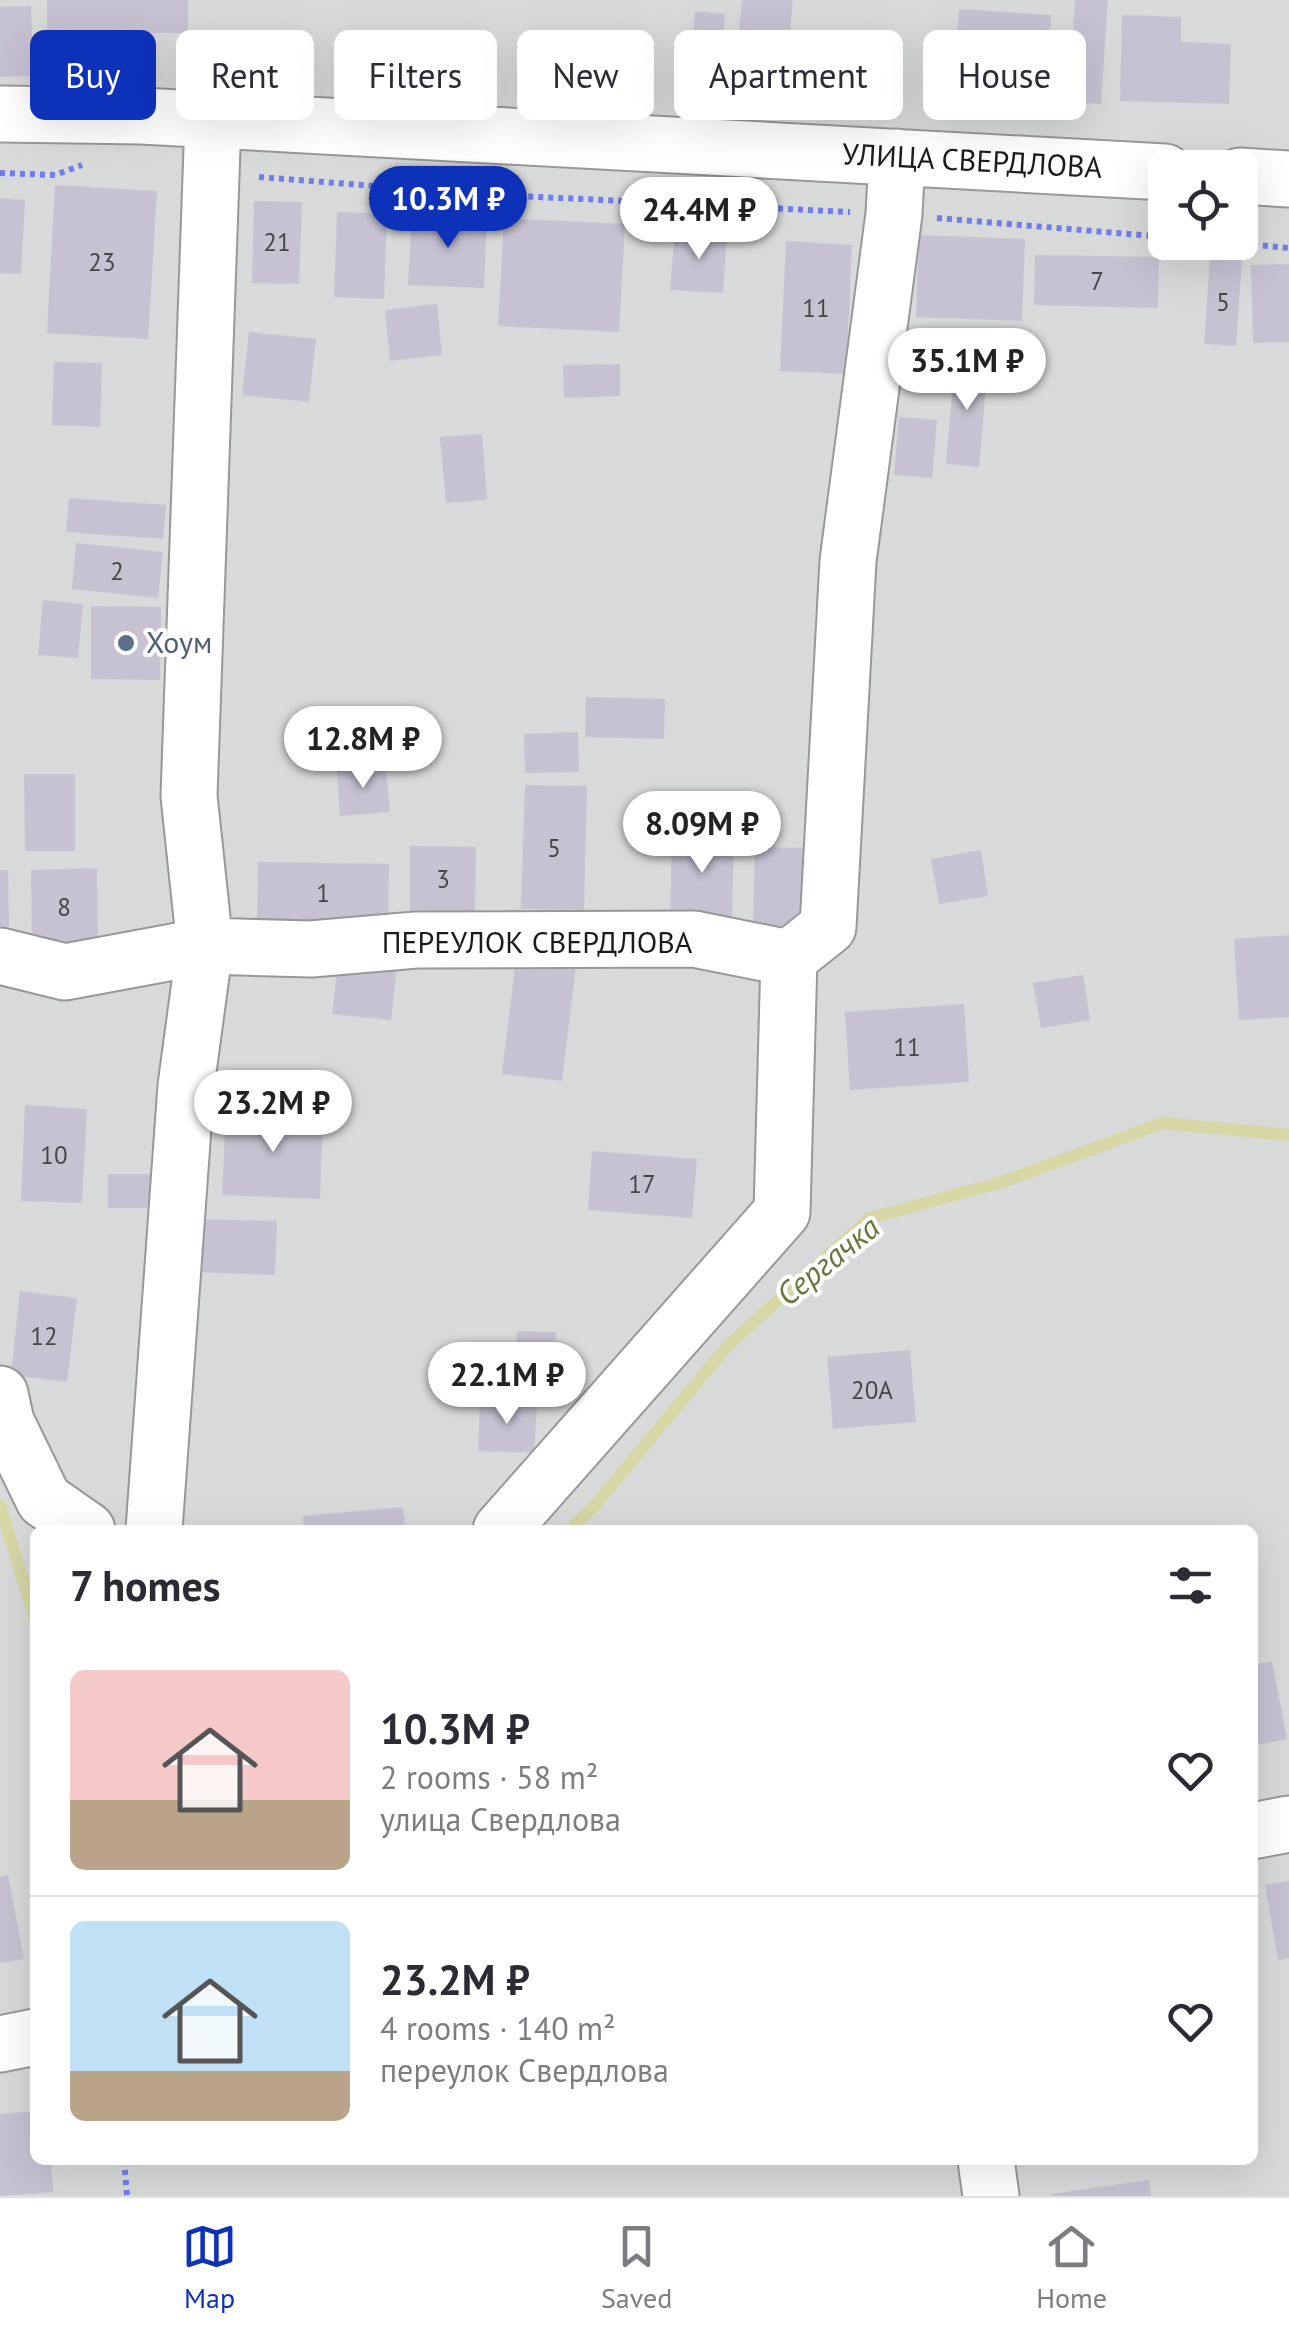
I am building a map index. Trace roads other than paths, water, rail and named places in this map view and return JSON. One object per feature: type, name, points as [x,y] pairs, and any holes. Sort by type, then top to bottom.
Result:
[{"type":"street","name":"УЛИЦА СВЕРДЛОВА","points":[[0,114],[176,119]]},
{"type":"street","name":"УЛИЦА СВЕРДЛОВА","points":[[214,120],[1148,171]]},
{"type":"street","points":[[108,1525],[156,1512],[186,1086],[204,946],[189,796],[214,120]]},
{"type":"street","points":[[504,1525],[782,1212],[790,958],[828,926],[848,562],[894,214],[896,158]]},
{"type":"street","points":[[1258,177],[1289,179]]},
{"type":"street","name":"ПЕРЕУЛОК СВЕРДЛОВА","points":[[0,956],[65,972],[204,946],[310,949],[416,940],[694,939],[790,958]]},
{"type":"street","points":[[0,1394],[6,1422],[44,1500],[82,1525]]},
{"type":"street","points":[[1258,1830],[1289,1824]]},
{"type":"street","points":[[0,2044],[30,2038]]},
{"type":"street","points":[[987,2165],[991,2196]]},
{"type":"waterway","name":"Сергачка","points":[[575,1525],[728,1345],[870,1218],[1002,1182],[1163,1123],[1289,1135]]},
{"type":"waterway","name":"Сергачка","points":[[0,1505],[30,1604]]},
{"type":"place","name":"Хоум","points":[[126,643]]}]
